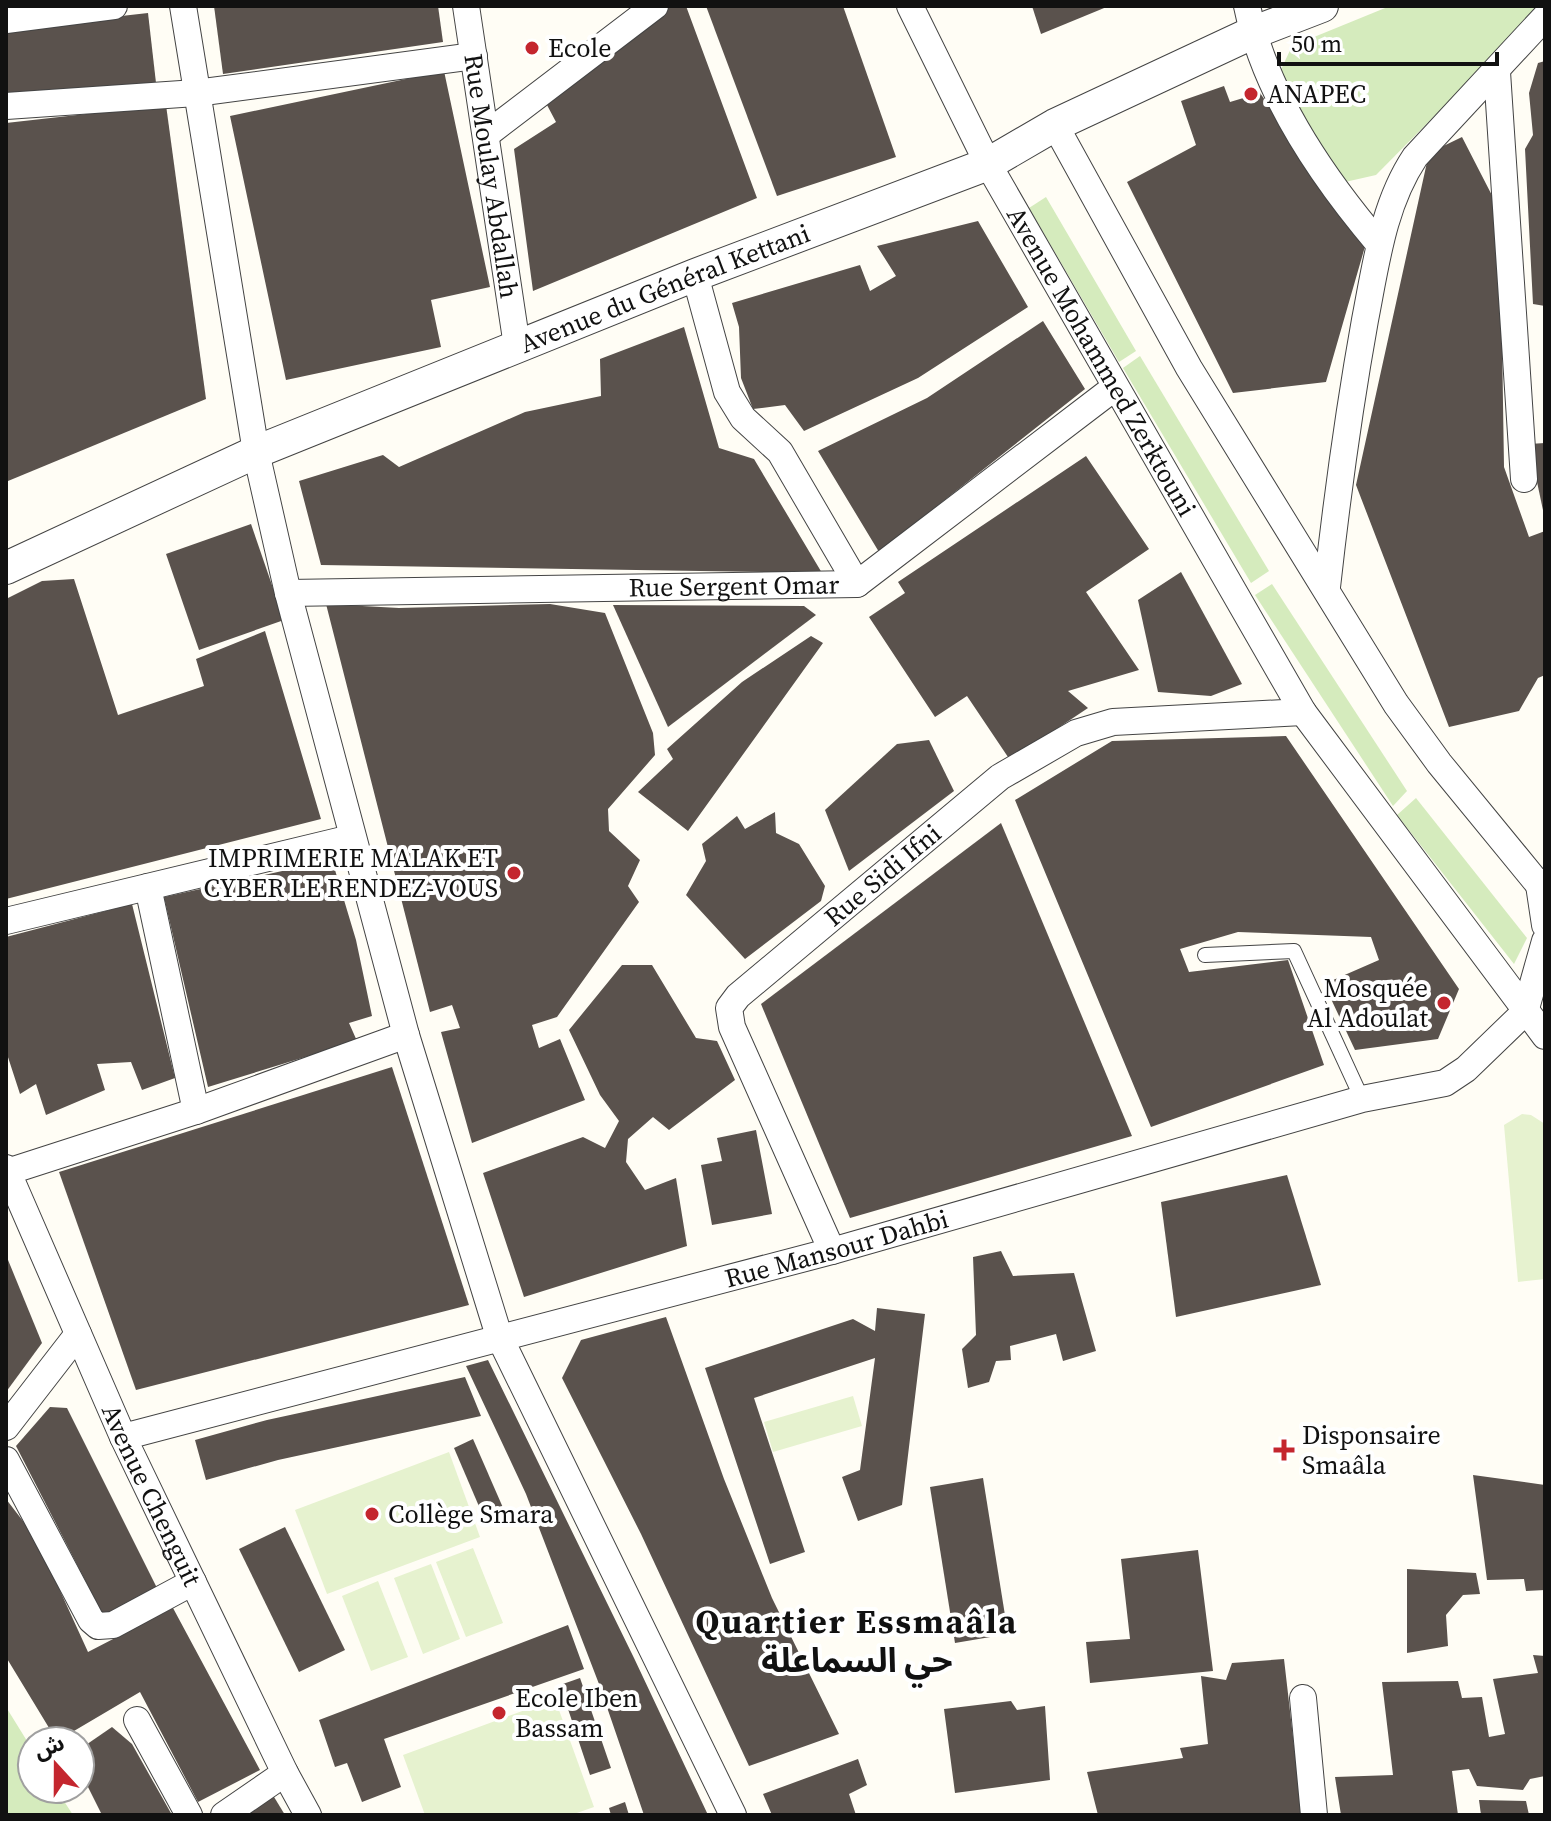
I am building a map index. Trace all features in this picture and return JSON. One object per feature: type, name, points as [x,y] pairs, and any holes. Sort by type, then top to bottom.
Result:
[{"type":"street","points":[[6,20],[114,6]]},
{"type":"street","points":[[183,6],[256,452],[288,593],[351,838],[406,1035],[499,1336],[733,1815]]},
{"type":"street","name":"Rue Moulay Abdallah","points":[[466,6],[517,346]]},
{"type":"street","points":[[487,134],[655,6]]},
{"type":"street","name":"Avenue Mohammed Zerktouni","points":[[910,6],[988,164],[1303,712],[1525,1012]]},
{"type":"street","name":"Avenue du Général Kettani","points":[[6,568],[256,452],[695,275],[988,164],[1250,19],[1322,6]]},
{"type":"street","points":[[1327,587],[1344,438],[1379,244],[1401,178],[1415,157],[1545,17]]},
{"type":"street","points":[[1250,19],[1277,91],[1327,178],[1379,244]]},
{"type":"street","points":[[6,106],[196,93],[474,56]]},
{"type":"street","points":[[1497,72],[1524,479]]},
{"type":"street","points":[[1055,125],[1189,368],[1327,587],[1396,704],[1439,763],[1542,884],[1545,925]]},
{"type":"street","points":[[695,275],[727,392],[743,418],[780,452],[857,584]]},
{"type":"street","name":"Rue Sergent Omar","points":[[288,593],[857,584],[1114,388]]},
{"type":"street","name":"Rue Sidi Ifni","points":[[832,1251],[732,1027],[729,1008],[738,996],[1000,777],[1076,733],[1113,722],[1303,712]]},
{"type":"street","points":[[6,921],[351,838]]},
{"type":"street","points":[[148,887],[196,1111]]},
{"type":"street","points":[[1545,941],[1525,1012],[1545,1036]]},
{"type":"street","name":"Rue Mansour Dahbi","points":[[123,1437],[832,1251],[1362,1099],[1445,1083],[1466,1069],[1525,1012]]},
{"type":"street","points":[[7,1170],[196,1111],[406,1035]]},
{"type":"street","name":"Avenue Chenguit","points":[[7,1170],[123,1437],[308,1815]]},
{"type":"street","points":[[6,1427],[78,1334]]},
{"type":"street","points":[[6,1460],[91,1620],[98,1626],[113,1625],[193,1582]]},
{"type":"street","points":[[1303,1698],[1314,1815]]},
{"type":"street","points":[[137,1720],[189,1815]]},
{"type":"street","points":[[224,1815],[285,1773]]},
{"type":"lane","points":[[1205,955],[1294,951],[1362,1099]]},
{"type":"green space","points":[[1390,6],[1543,6],[1376,175],[1345,182],[1335,172],[1278,76],[1292,46]]},
{"type":"green space","points":[[1046,197],[1136,351],[1119,362],[1029,208]]},
{"type":"green space","points":[[1140,356],[1269,571],[1251,583],[1123,368]]},
{"type":"green space","points":[[1272,584],[1407,791],[1393,806],[1255,595]]},
{"type":"green space","points":[[1416,798],[1527,938],[1514,964],[1397,815]]},
{"type":"green space","points":[[1522,1114],[1531,1115],[1545,1124],[1545,1279],[1518,1282],[1504,1125]]},
{"type":"green space","points":[[853,1396],[862,1426],[773,1452],[764,1422]]},
{"type":"green space","points":[[449,1452],[480,1537],[327,1594],[295,1510]]},
{"type":"green space","points":[[473,1548],[503,1623],[466,1637],[436,1562]]},
{"type":"green space","points":[[431,1564],[460,1639],[423,1654],[394,1578]]},
{"type":"green space","points":[[378,1581],[408,1657],[371,1671],[342,1596]]},
{"type":"green space","points":[[555,1699],[594,1807],[571,1815],[425,1815],[403,1755]]},
{"type":"green space","points":[[6,1707],[17,1725],[16,1805],[66,1805],[73,1815],[6,1815]]},
{"type":"building","points":[[214,6],[438,6],[443,42],[223,74]]},
{"type":"building","points":[[667,6],[686,6],[757,198],[533,291],[514,149],[556,122],[547,105]]},
{"type":"building","points":[[706,6],[843,6],[896,157],[777,196]]},
{"type":"building","points":[[1032,6],[1109,6],[1041,34]]},
{"type":"building","points":[[148,13],[156,83],[6,101],[6,29]]},
{"type":"building","points":[[1545,61],[1545,306],[1533,304],[1525,149],[1533,135],[1529,93],[1538,63]]},
{"type":"building","points":[[444,71],[490,287],[431,300],[441,347],[286,380],[230,116]]},
{"type":"building","points":[[1224,86],[1230,102],[1260,93],[1366,243],[1326,382],[1233,393],[1127,182],[1196,145],[1181,101]]},
{"type":"building","points":[[166,105],[206,399],[8,481],[6,123]]},
{"type":"building","points":[[1462,137],[1500,211],[1504,467],[1529,537],[1545,531],[1545,675],[1538,678],[1519,711],[1449,727],[1356,485],[1429,153]]},
{"type":"building","points":[[978,221],[1028,307],[918,378],[804,431],[785,405],[753,409],[741,378],[739,327],[732,303],[860,265],[870,291],[896,276],[877,246]]},
{"type":"building","points":[[1043,321],[1085,389],[879,552],[818,451],[927,398]]},
{"type":"building","points":[[684,327],[719,448],[754,459],[822,573],[321,565],[299,481],[383,455],[399,467],[525,412],[601,396],[600,359]]},
{"type":"building","points":[[1545,443],[1545,514],[1544,515],[1529,444]]},
{"type":"building","points":[[1086,456],[1149,549],[1086,592],[1139,670],[1068,691],[1088,708],[1010,760],[967,696],[935,717],[869,617],[905,593],[898,582]]},
{"type":"building","points":[[251,524],[284,620],[199,650],[166,554]]},
{"type":"building","points":[[1181,572],[1242,684],[1211,696],[1158,692],[1138,600]]},
{"type":"building","points":[[74,579],[118,715],[204,686],[196,659],[265,631],[321,819],[6,899],[6,599],[42,581]]},
{"type":"building","name":"IMPRIMERIE MALAK ET CYBER LE RENDEZ-VOUS","points":[[326,604],[399,608],[550,604],[605,613],[653,733],[655,755],[608,809],[609,831],[640,860],[628,886],[639,902],[557,1017],[532,1025],[539,1048],[560,1039],[585,1100],[472,1143],[441,1032],[460,1028],[452,1005],[430,1012]]},
{"type":"building","points":[[613,605],[804,606],[816,615],[668,727]]},
{"type":"building","points":[[811,636],[823,643],[688,831],[638,792],[673,759],[667,749],[742,682]]},
{"type":"building","points":[[1286,736],[1459,989],[1438,1039],[1355,1050],[1324,984],[1379,960],[1371,937],[1238,932],[1180,949],[1189,972],[1288,960],[1324,1065],[1151,1127],[1015,800],[1112,741]]},
{"type":"building","points":[[929,740],[954,791],[849,871],[825,810],[897,744]]},
{"type":"building","points":[[775,812],[776,833],[799,844],[825,886],[821,901],[745,959],[686,895],[706,861],[702,844],[737,816],[745,829]]},
{"type":"building","points":[[1001,823],[1132,1136],[850,1218],[761,1004]]},
{"type":"building","points":[[332,860],[356,940],[372,1016],[349,1023],[357,1041],[208,1087],[164,897]]},
{"type":"building","points":[[132,904],[175,1078],[142,1090],[131,1062],[97,1064],[105,1090],[46,1115],[36,1084],[20,1094],[6,1051],[6,937]]},
{"type":"building","points":[[622,965],[652,965],[696,1038],[717,1041],[735,1080],[669,1130],[653,1117],[628,1139],[626,1162],[645,1190],[676,1178],[687,1246],[524,1297],[483,1173],[583,1137],[605,1148],[619,1121],[600,1095],[569,1030]]},
{"type":"building","points":[[392,1067],[469,1305],[136,1390],[59,1172]]},
{"type":"building","points":[[756,1130],[772,1214],[712,1225],[701,1165],[722,1161],[717,1138]]},
{"type":"building","points":[[1287,1175],[1321,1285],[1176,1317],[1161,1202]]},
{"type":"building","points":[[1001,1251],[1013,1276],[1074,1273],[1096,1351],[1063,1361],[1056,1334],[1010,1346],[1011,1360],[996,1361],[989,1382],[968,1388],[962,1349],[976,1335],[973,1257]]},
{"type":"building","points":[[6,1255],[42,1343],[6,1392]]},
{"type":"building","points":[[877,1308],[925,1314],[902,1505],[858,1521],[842,1477],[860,1470],[875,1358],[754,1398],[805,1552],[770,1564],[705,1368],[853,1319],[875,1331]]},
{"type":"building","points":[[666,1317],[724,1479],[772,1598],[839,1734],[749,1766],[641,1534],[562,1378],[581,1340]]},
{"type":"building","points":[[488,1360],[708,1815],[644,1815],[599,1684],[526,1494],[466,1366]]},
{"type":"building","points":[[465,1377],[481,1416],[278,1460],[206,1480],[195,1440],[267,1420]]},
{"type":"building","points":[[50,1407],[67,1408],[158,1590],[105,1619],[16,1446]]},
{"type":"building","points":[[473,1439],[504,1510],[484,1518],[454,1448]]},
{"type":"building","points":[[1473,1475],[1545,1485],[1545,1590],[1526,1591],[1524,1579],[1487,1580]]},
{"type":"building","points":[[983,1478],[1008,1634],[955,1643],[930,1487]]},
{"type":"building","points":[[6,1499],[36,1538],[88,1652],[173,1608],[260,1770],[198,1802],[140,1692],[84,1725],[47,1725],[6,1657]]},
{"type":"building","points":[[285,1527],[345,1650],[299,1672],[239,1549]]},
{"type":"building","points":[[1198,1550],[1213,1671],[1090,1683],[1086,1642],[1130,1639],[1121,1559]]},
{"type":"building","points":[[1407,1569],[1476,1573],[1480,1594],[1463,1595],[1446,1615],[1448,1646],[1407,1653]]},
{"type":"building","points":[[568,1625],[584,1669],[384,1739],[401,1787],[362,1802],[347,1763],[335,1767],[319,1720]]},
{"type":"building","points":[[1533,1655],[1545,1656],[1545,1776],[1530,1779],[1523,1790],[1477,1786],[1469,1769],[1452,1771],[1458,1815],[1341,1815],[1335,1777],[1393,1775],[1382,1682],[1458,1681],[1462,1698],[1482,1697],[1489,1737],[1505,1734],[1493,1679],[1538,1673]]},
{"type":"building","points":[[1284,1659],[1302,1815],[1098,1815],[1087,1772],[1183,1758],[1180,1748],[1208,1744],[1201,1676],[1226,1680],[1232,1663]]},
{"type":"building","points":[[580,1678],[611,1768],[590,1775],[560,1685]]},
{"type":"building","points":[[1011,1701],[1017,1710],[1045,1706],[1050,1780],[955,1793],[944,1709]]},
{"type":"building","points":[[112,1727],[132,1744],[172,1815],[102,1815],[96,1803],[96,1738]]},
{"type":"building","points":[[858,1759],[867,1785],[849,1794],[856,1815],[772,1815],[763,1794]]},
{"type":"building","points":[[271,1792],[285,1815],[233,1815]]},
{"type":"building","points":[[1479,1800],[1526,1801],[1529,1815],[1481,1815]]},
{"type":"building","points":[[625,1802],[629,1815],[611,1815],[609,1808]]},
{"type":"place","name":"Ecole","points":[[532,48]]},
{"type":"place","name":"ANAPEC","points":[[1251,94]]},
{"type":"place","name":"IMPRIMERIE MALAK ET CYBER LE RENDEZ-VOUS","points":[[514,873]]},
{"type":"place","name":"Mosquée Al Adoulat","points":[[1444,1003]]},
{"type":"place","name":"Disponsaire Smaâla","points":[[1284,1450]]},
{"type":"place","name":"Collège Smara","points":[[372,1514]]},
{"type":"place","name":"Ecole Iben Bassam","points":[[499,1713]]},
{"type":"district","name":"Quartier Essmaâla حي السماعلة","points":[[857,1640]]}]
